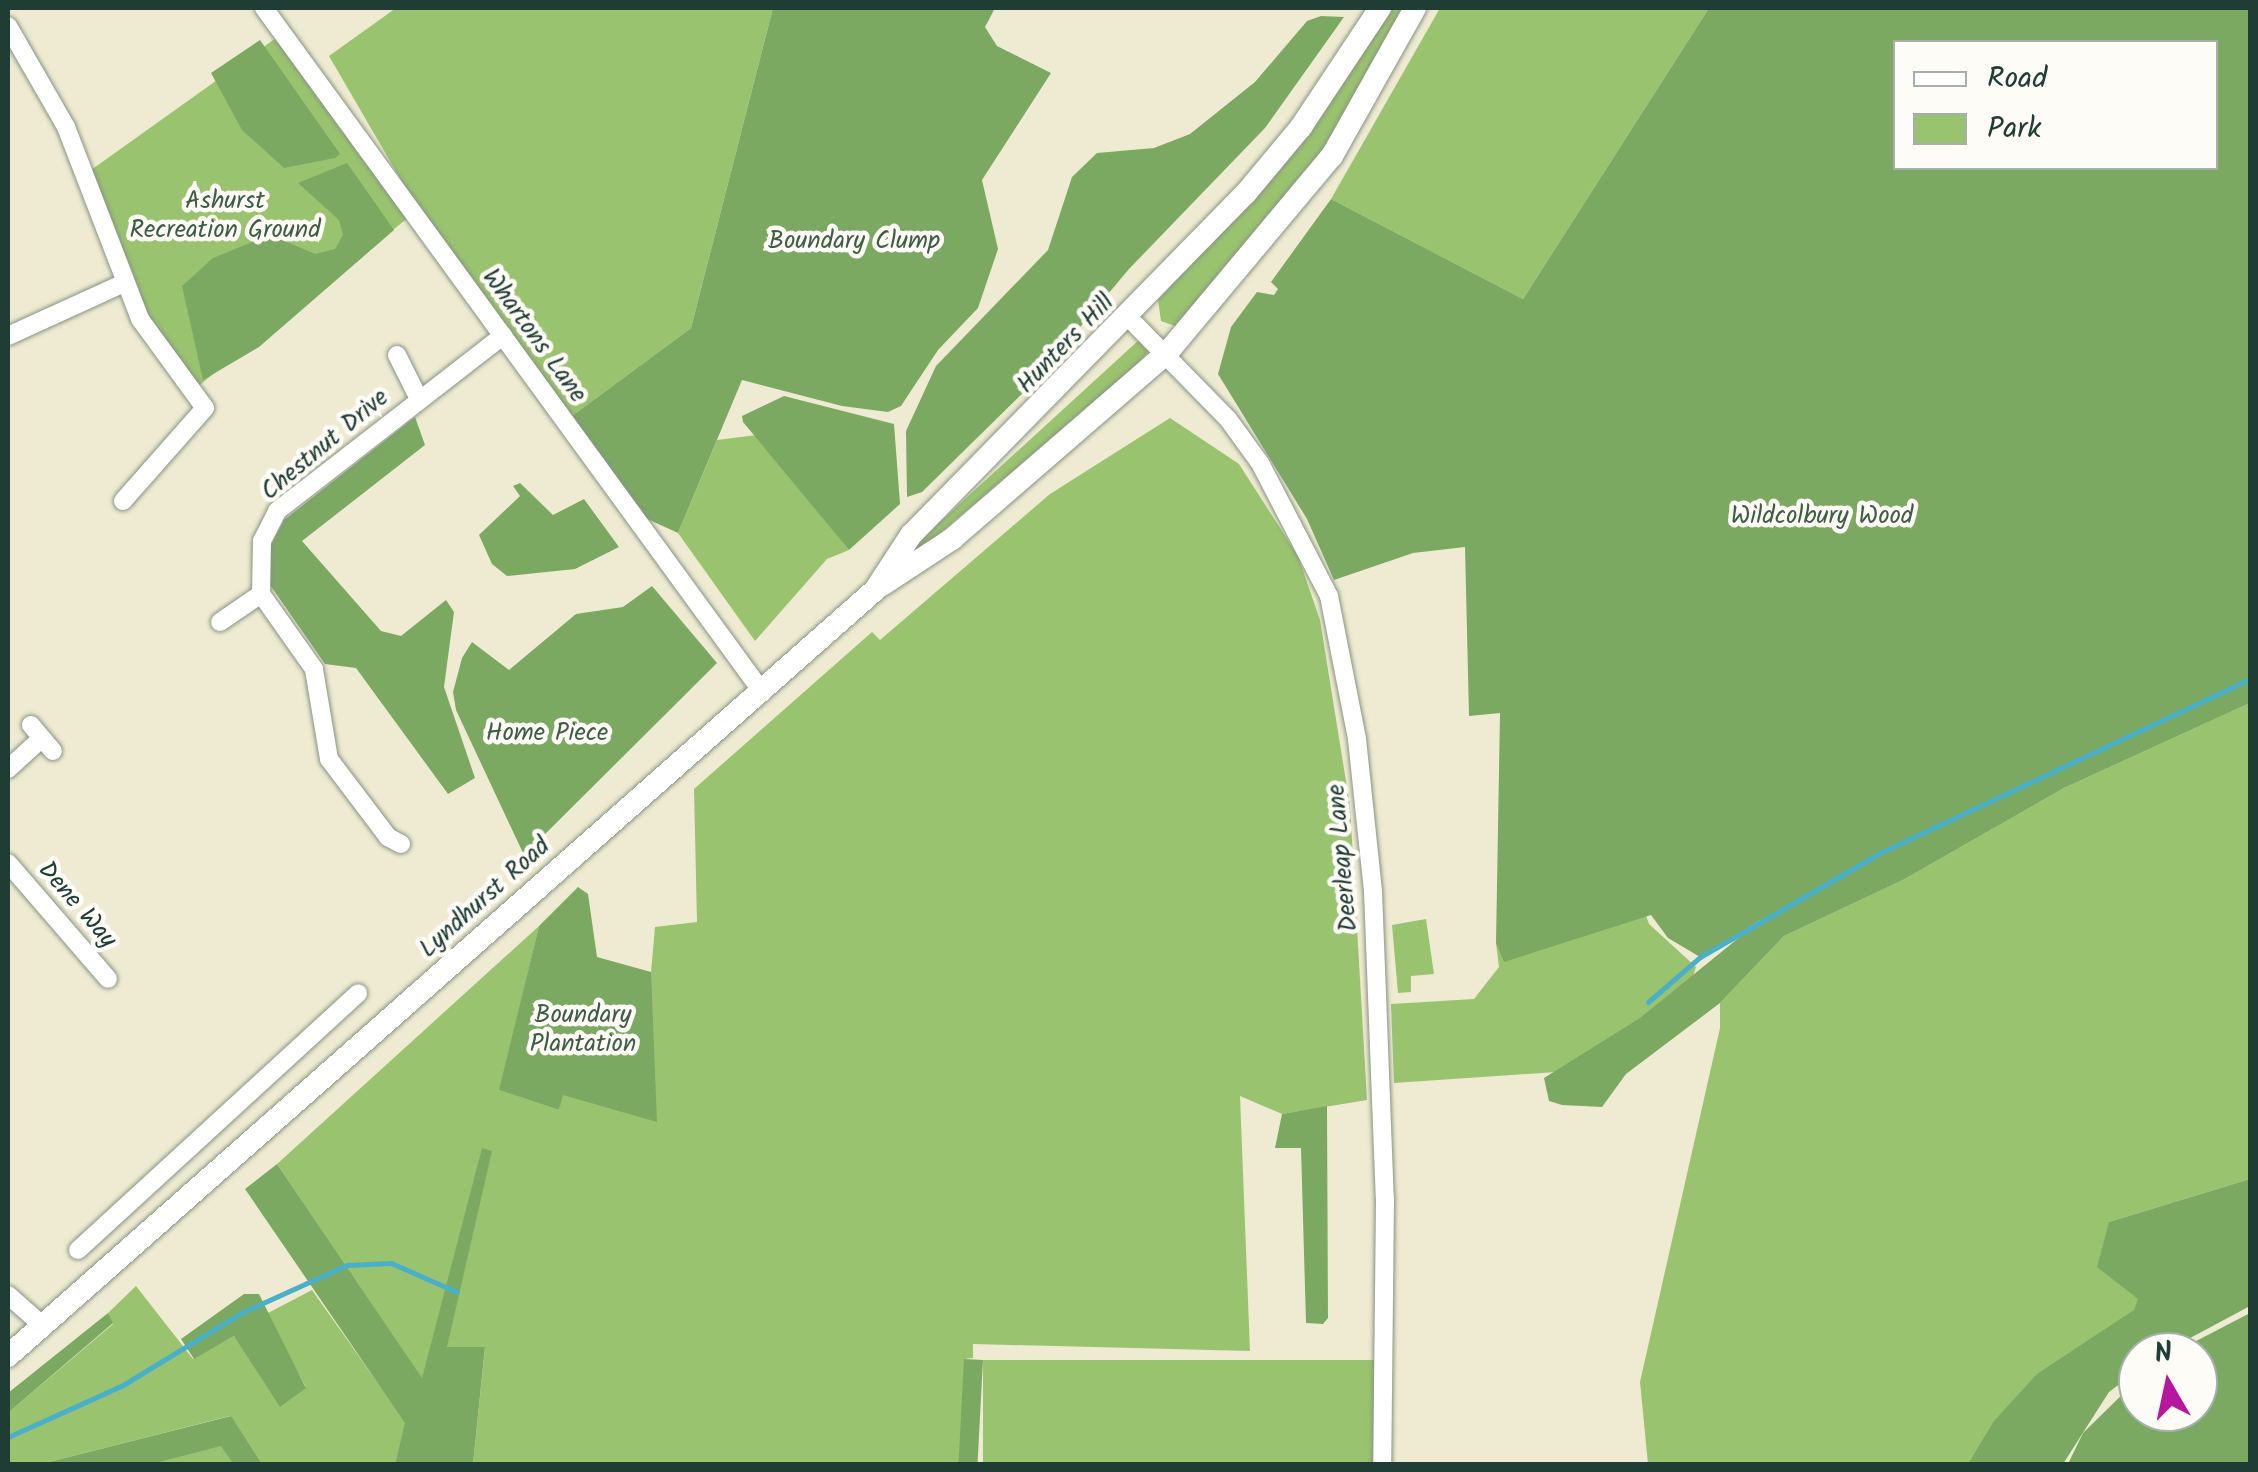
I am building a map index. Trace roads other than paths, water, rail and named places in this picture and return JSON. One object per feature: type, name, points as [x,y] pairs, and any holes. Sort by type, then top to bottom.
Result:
[{"type":"main road","name":"Hunters Hill","points":[[764,693],[876,590],[911,535],[1129,318],[1301,127],[1380,8]]},
{"type":"main road","points":[[876,590],[952,539],[1167,354],[1332,156],[1415,8]]},
{"type":"main road","name":"Lyndhurst Road","points":[[8,1356],[764,693]]},
{"type":"street","name":"Whartons Lane","points":[[264,8],[764,693]]},
{"type":"street","points":[[11,38],[66,127],[122,284],[205,408],[124,501]]},
{"type":"street","points":[[8,336],[122,284]]},
{"type":"street","name":"Deerleap Lane","points":[[1129,318],[1228,418],[1314,562],[1329,596],[1357,739],[1382,1048],[1382,1464]]},
{"type":"street","name":"Chestnut Drive","points":[[261,594],[262,541],[277,511],[502,336]]},
{"type":"street","name":"Chestnut Drive","points":[[397,355],[419,399]]},
{"type":"street","points":[[220,622],[261,594],[314,669],[320,740],[329,759],[388,837],[401,844]]},
{"type":"street","points":[[8,768],[42,738]]},
{"type":"street","name":"Dene Way","points":[[8,863],[108,980]]},
{"type":"street","points":[[78,1250],[358,993]]},
{"type":"street","points":[[223,1120],[247,1147]]},
{"type":"street","points":[[8,1296],[43,1326]]},
{"type":"waterway","points":[[1648,1002],[1700,957],[1882,852],[2250,679]]},
{"type":"waterway","points":[[8,1437],[123,1385],[241,1313],[347,1265],[391,1263],[457,1292]]},
{"type":"park label","name":"Ashurst Recreation Ground","points":[[225,216]]},
{"type":"park label","name":"Boundary Clump","points":[[854,241]]},
{"type":"park label","name":"Wildcolbury Wood","points":[[1822,516]]},
{"type":"park label","name":"Home Piece","points":[[547,733]]},
{"type":"park label","name":"Boundary Plantation","points":[[583,1030]]}]
